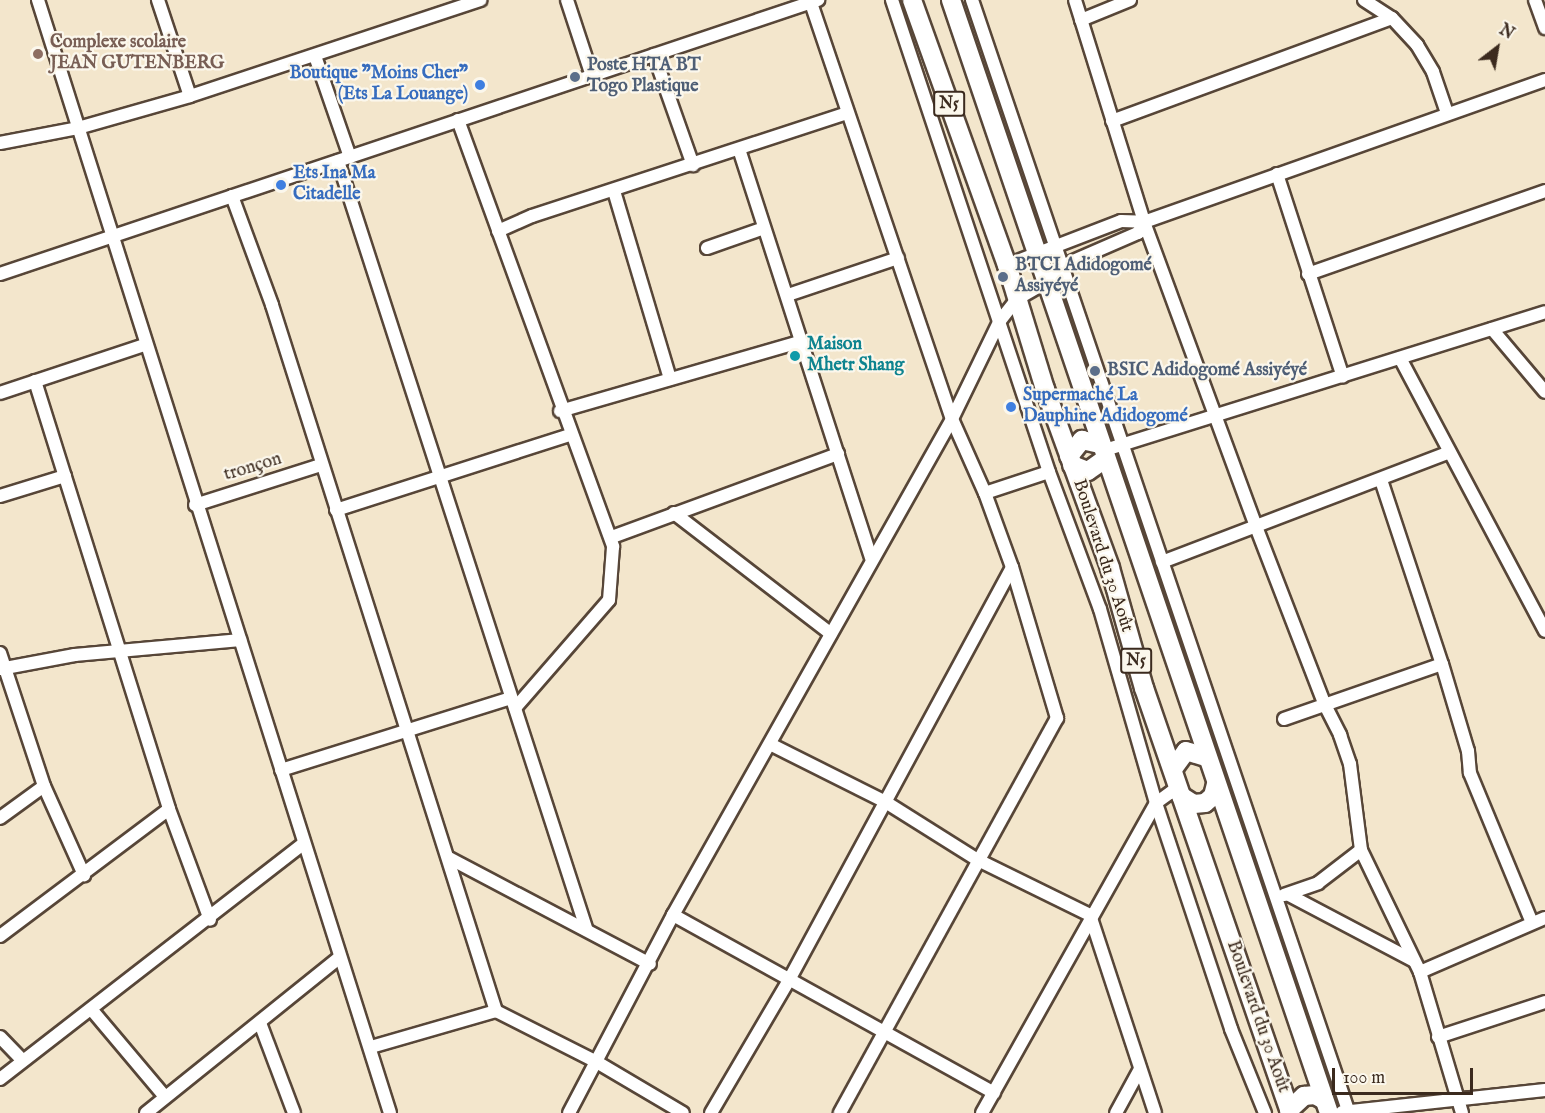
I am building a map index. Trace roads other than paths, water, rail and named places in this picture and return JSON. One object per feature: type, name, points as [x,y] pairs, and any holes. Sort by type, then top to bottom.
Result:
[{"type":"highway","name":"Boulevard du 30 Août","points":[[912,0],[1008,265],[1017,299],[1071,460],[1110,568],[1144,688],[1289,1112]]},
{"type":"highway","name":"Boulevard du 30 Août","points":[[951,0],[1048,281],[1102,451],[1327,1108]]},
{"type":"highway","points":[[1082,440],[1102,451],[1088,471],[1071,460],[1073,446],[1082,440]]},
{"type":"highway","points":[[1206,757],[1186,751],[1177,784],[1194,804],[1205,803],[1213,796],[1216,784]]},
{"type":"highway","points":[[1289,1112],[1304,1096],[1315,1095],[1327,1108]]},
{"type":"street","points":[[38,0],[144,345],[240,640],[303,844],[371,1047],[390,1113]]},
{"type":"street","points":[[158,0],[190,96]]},
{"type":"street","points":[[0,143],[78,128],[190,96],[315,56],[455,4],[481,0]]},
{"type":"street","points":[[567,0],[592,76]]},
{"type":"street","points":[[892,0],[1049,472],[1100,609],[1156,803],[1231,1029],[1265,1113]]},
{"type":"street","points":[[972,0],[1057,245],[1348,1112]]},
{"type":"street","points":[[1075,0],[1144,222],[1254,524],[1350,764],[1361,850],[1417,967],[1460,1107]]},
{"type":"street","points":[[1081,20],[1130,0]]},
{"type":"street","points":[[1364,0],[1392,18],[1428,60],[1447,113]]},
{"type":"street","points":[[1535,0],[1545,28]]},
{"type":"street","points":[[0,274],[813,1],[848,113],[952,418],[985,493],[1012,567],[1057,718],[976,859],[840,1113]]},
{"type":"street","points":[[1112,121],[1392,18]]},
{"type":"street","points":[[654,55],[693,165]]},
{"type":"street","points":[[315,56],[441,478],[586,928]]},
{"type":"street","points":[[1008,265],[1121,220],[1144,222],[1545,80]]},
{"type":"street","points":[[498,231],[532,216],[848,113]]},
{"type":"street","points":[[281,770],[407,730],[513,703],[609,600],[612,537],[560,411],[458,120]]},
{"type":"street","points":[[739,150],[788,295],[871,558]]},
{"type":"street","points":[[1277,174],[1343,377]]},
{"type":"street","points":[[614,191],[670,379]]},
{"type":"street","points":[[1308,274],[1545,191]]},
{"type":"street","points":[[232,196],[272,305],[496,1011]]},
{"type":"street","points":[[569,1113],[595,1061],[650,964],[673,915],[770,744],[871,558],[952,418],[999,322],[1017,299],[1048,281],[1064,266],[1138,233],[1144,222]]},
{"type":"street","points":[[707,248],[764,228]]},
{"type":"street","points":[[788,295],[898,258]]},
{"type":"street","points":[[1102,451],[1545,312]]},
{"type":"street","points":[[1492,329],[1545,392]]},
{"type":"street","points":[[560,411],[802,341]]},
{"type":"street","points":[[0,393],[144,345]]},
{"type":"street","points":[[1400,358],[1448,453],[1541,612],[1545,631]]},
{"type":"street","points":[[35,381],[169,809],[210,920]]},
{"type":"street","points":[[336,510],[569,435]]},
{"type":"street","points":[[1162,562],[1254,524],[1381,480],[1448,453]]},
{"type":"street","points":[[612,537],[838,454]]},
{"type":"street","name":"tronçon","points":[[195,505],[321,465]]},
{"type":"street","points":[[985,493],[1049,472]]},
{"type":"street","points":[[0,496],[65,476]]},
{"type":"street","points":[[1381,480],[1442,664],[1481,804],[1532,923]]},
{"type":"street","points":[[674,513],[831,634]]},
{"type":"street","points":[[711,1113],[789,980],[1012,567]]},
{"type":"street","points":[[2,668],[120,650],[240,640]]},
{"type":"street","points":[[0,653],[2,668],[44,786],[84,875]]},
{"type":"street","points":[[1284,719],[1442,664]]},
{"type":"street","points":[[770,744],[884,801],[976,859],[1090,915],[1155,1113]]},
{"type":"street","points":[[982,1113],[1090,915],[1156,803],[1177,784]]},
{"type":"street","points":[[0,818],[44,786]]},
{"type":"street","points":[[0,936],[169,809]]},
{"type":"street","points":[[0,1079],[22,1060],[210,920],[303,844]]},
{"type":"street","points":[[1275,895],[1289,895],[1318,883],[1361,850]]},
{"type":"street","points":[[449,858],[586,928],[650,964]]},
{"type":"street","points":[[1289,895],[1417,967]]},
{"type":"street","points":[[673,915],[994,1093]]},
{"type":"street","points":[[1417,967],[1545,918]]},
{"type":"street","points":[[146,1113],[340,957]]},
{"type":"street","points":[[1438,1037],[1545,1002]]},
{"type":"street","points":[[91,1009],[165,1097]]},
{"type":"street","points":[[371,1047],[496,1011],[595,1061],[683,1113]]},
{"type":"street","points":[[260,1023],[294,1113]]},
{"type":"street","points":[[0,1037],[22,1060]]},
{"type":"street","points":[[1116,1113],[1140,1069]]},
{"type":"street","points":[[1327,1108],[1348,1112],[1460,1107],[1545,1090]]},
{"type":"place","name":"Complexe scolaire JEAN GUTENBERG","points":[[38,54]]},
{"type":"place","name":"Poste HTA BT Togo Plastique","points":[[575,77]]},
{"type":"place","name":"Boutique \"Moins Cher\" (Ets La Louange)","points":[[480,85]]},
{"type":"place","name":"Ets Ina Ma Citadelle","points":[[281,185]]},
{"type":"place","name":"BTCI Adidogomé Assiyéyé","points":[[1003,277]]},
{"type":"place","name":"Maison Mhetr Shang","points":[[795,356]]},
{"type":"place","name":"BSIC Adidogomé Assiyéyé","points":[[1095,371]]},
{"type":"place","name":"Supermaché La Dauphine Adidogomé","points":[[1011,407]]}]
